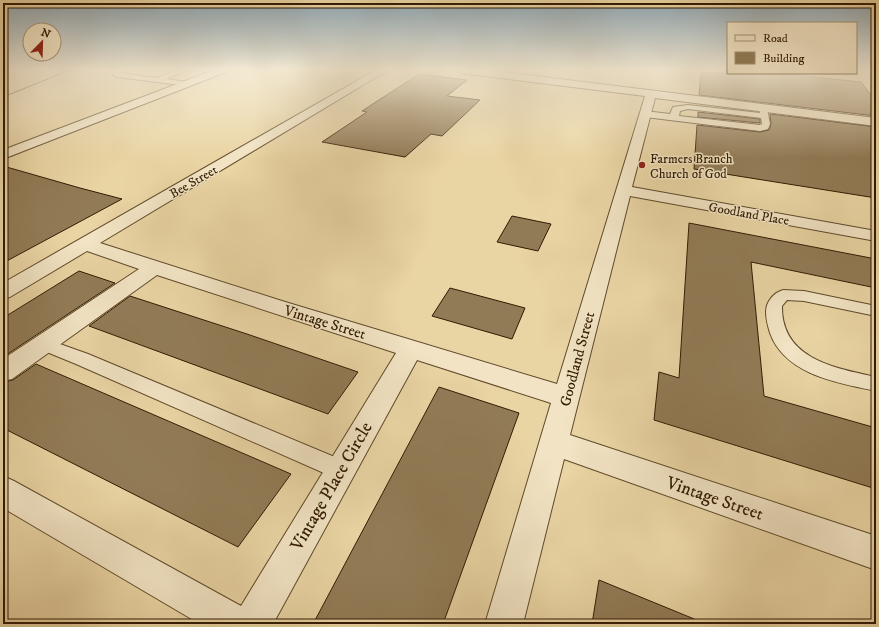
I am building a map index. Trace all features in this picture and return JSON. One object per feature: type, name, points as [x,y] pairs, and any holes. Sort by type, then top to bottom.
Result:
[{"type":"street","points":[[3,155],[148,99]]},
{"type":"street","name":"Bee Street","points":[[3,292],[333,99]]},
{"type":"street","points":[[622,99],[648,104],[876,122]]},
{"type":"street","name":"Goodland Street","points":[[504,624],[555,443],[622,190],[648,104]]},
{"type":"street","name":"Goodland Place","points":[[622,190],[876,236]]},
{"type":"street","name":"Vintage Street","points":[[84,244],[567,398]]},
{"type":"street","points":[[3,372],[155,267]]},
{"type":"street","name":"Vintage Place Circle","points":[[252,624],[411,349]]},
{"type":"street","name":"Vintage Street","points":[[555,443],[876,553]]},
{"type":"street","points":[[3,491],[236,624]]},
{"type":"lane","points":[[648,104],[674,118],[750,128],[765,127],[766,124],[764,112],[698,107],[680,107],[676,109],[674,118]]},
{"type":"lane","points":[[876,311],[804,296],[783,295],[774,305],[774,323],[781,341],[798,359],[826,371],[876,384]]},
{"type":"lane","points":[[43,344],[82,359],[341,470]]},
{"type":"building","points":[[380,99],[480,100],[442,136],[431,134],[405,157],[322,142],[367,112],[362,111]]},
{"type":"building","points":[[735,99],[874,99],[876,102],[876,116]]},
{"type":"building","points":[[698,112],[760,119],[760,123],[698,117]]},
{"type":"building","points":[[770,114],[876,127],[876,198],[694,169],[697,125],[760,132],[769,130],[771,124]]},
{"type":"building","points":[[3,166],[80,188],[122,199],[3,263]]},
{"type":"building","points":[[512,216],[551,224],[538,251],[497,242]]},
{"type":"building","points":[[689,223],[876,259],[876,288],[751,262],[764,396],[876,428],[876,489],[654,420],[659,372],[679,378]]},
{"type":"building","points":[[79,271],[115,283],[3,357],[3,318]]},
{"type":"building","points":[[450,288],[525,308],[512,339],[432,316]]},
{"type":"building","points":[[130,296],[358,372],[328,414],[89,326]]},
{"type":"building","points":[[36,364],[291,474],[238,547],[3,428],[3,382],[13,380]]},
{"type":"building","points":[[439,387],[519,413],[443,624],[313,624]]},
{"type":"building","points":[[599,580],[704,623],[704,624],[592,624]]},
{"type":"place","name":"Farmers Branch Church of God","points":[[642,165]]}]
